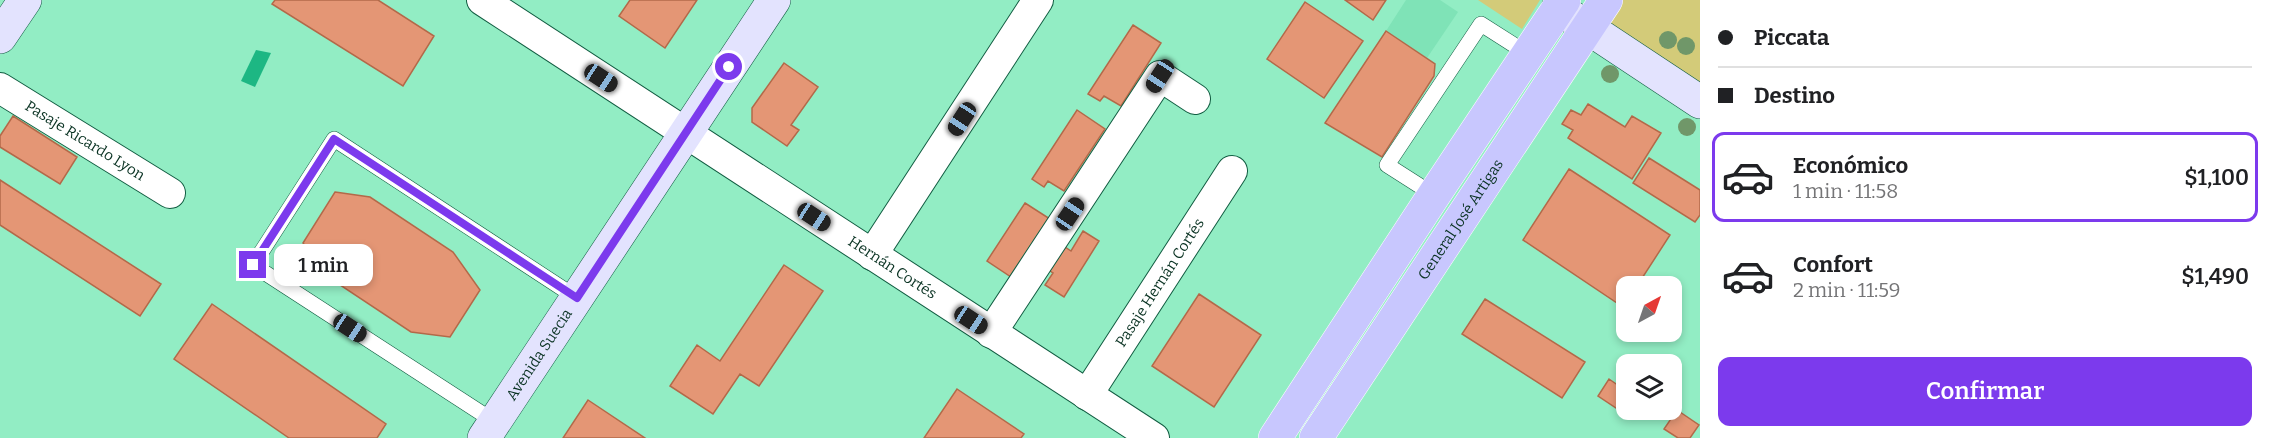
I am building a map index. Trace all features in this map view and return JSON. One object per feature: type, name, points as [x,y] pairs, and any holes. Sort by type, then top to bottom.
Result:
[{"type":"main road","name":"General José Artigas","points":[[1316,438],[1606,0]]},
{"type":"main road","points":[[1275,438],[1561,4]]},
{"type":"street","points":[[0,37],[25,0]]},
{"type":"street","name":"Hernán Cortés","points":[[482,0],[1154,438]]},
{"type":"street","name":"Avenida Suecia","points":[[489,430],[774,0]]},
{"type":"street","points":[[872,255],[1038,0]]},
{"type":"street","points":[[1561,4],[1588,28],[1700,102]]},
{"type":"street","points":[[991,333],[1160,76],[1195,99]]},
{"type":"street","name":"Pasaje Ricardo Lyon","points":[[0,88],[170,193]]},
{"type":"street","name":"Pasaje Hernán Cortés","points":[[1087,395],[1232,171]]},
{"type":"lane","points":[[1434,195],[1388,165],[1480,24],[1528,54]]},
{"type":"lane","points":[[489,430],[253,265],[334,139],[577,298]]},
{"type":"shaded area","points":[[1406,0],[1440,0],[1458,12],[1427,58],[1386,31]]},
{"type":"shaded area","points":[[1478,0],[1540,0],[1522,29]]},
{"type":"shaded area","points":[[1621,0],[1700,0],[1700,88],[1611,30],[1610,17]]},
{"type":"shaded area","points":[[256,50],[271,53],[255,87],[241,81]]},
{"type":"building","points":[[275,0],[378,0],[434,36],[403,86],[272,4]]},
{"type":"building","points":[[630,0],[697,0],[665,48],[619,16]]},
{"type":"building","points":[[1345,0],[1386,0],[1373,20]]},
{"type":"building","points":[[1305,2],[1363,41],[1324,98],[1267,59]]},
{"type":"building","points":[[1133,25],[1161,43],[1121,106],[1104,96],[1100,101],[1088,94]]},
{"type":"building","points":[[1386,31],[1435,64],[1434,76],[1382,157],[1325,123]]},
{"type":"building","points":[[784,63],[818,87],[791,125],[799,130],[787,146],[752,122],[752,108]]},
{"type":"building","points":[[1588,104],[1625,127],[1632,116],[1661,133],[1632,179],[1568,138],[1573,130],[1562,124],[1571,110],[1581,115]]},
{"type":"building","points":[[1077,110],[1105,129],[1064,191],[1048,181],[1044,187],[1032,179]]},
{"type":"building","points":[[13,116],[77,157],[60,184],[0,147],[0,136]]},
{"type":"building","points":[[1649,158],[1700,190],[1700,215],[1695,222],[1633,183]]},
{"type":"building","points":[[1569,169],[1670,235],[1643,276],[1616,276],[1616,302],[1523,240]]},
{"type":"building","points":[[0,180],[161,284],[140,316],[0,225]]},
{"type":"building","points":[[335,192],[370,197],[453,252],[480,290],[450,337],[411,332],[331,279],[303,243]]},
{"type":"building","points":[[1025,203],[1050,219],[1011,277],[987,261]]},
{"type":"building","points":[[1083,231],[1099,241],[1064,297],[1045,285],[1053,273],[1047,269],[1062,245],[1071,251]]},
{"type":"building","points":[[784,265],[823,291],[759,386],[740,374],[713,414],[670,386],[697,345],[720,361]]},
{"type":"building","points":[[1199,294],[1261,335],[1214,407],[1152,366]]},
{"type":"building","points":[[1485,299],[1585,362],[1562,398],[1462,334]]},
{"type":"building","points":[[212,304],[386,424],[377,438],[289,438],[174,359]]},
{"type":"building","points":[[1609,379],[1616,384],[1616,408],[1598,396]]},
{"type":"building","points":[[957,389],[1024,434],[1021,438],[924,438]]},
{"type":"building","points":[[588,400],[645,438],[563,438]]},
{"type":"building","points":[[1682,413],[1699,425],[1690,438],[1678,438],[1664,429],[1670,420],[1682,420]]},
{"type":"route","points":[[253,265],[334,139],[577,298],[729,67]]}]
